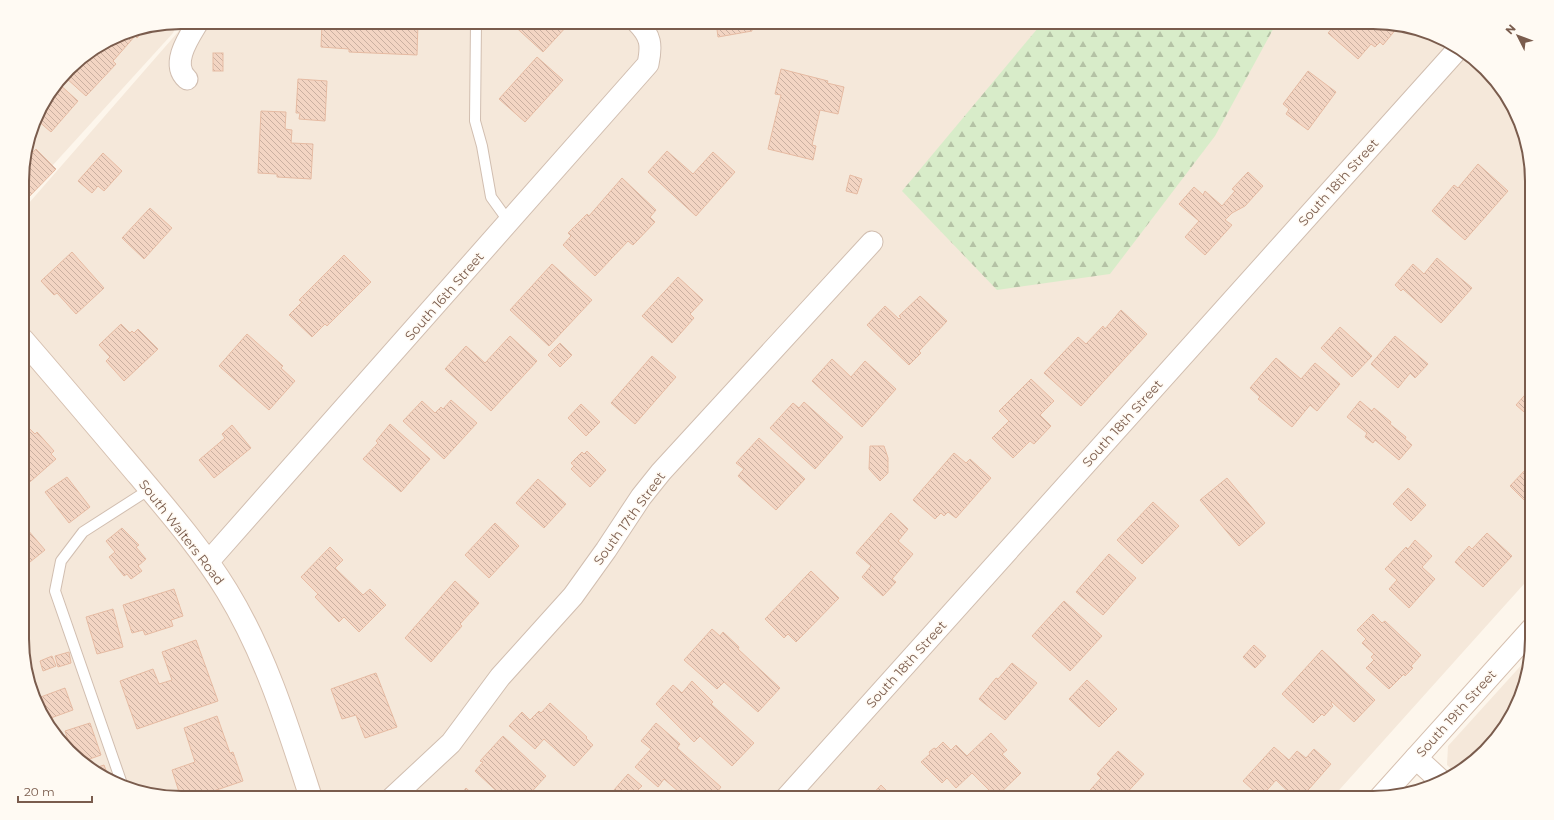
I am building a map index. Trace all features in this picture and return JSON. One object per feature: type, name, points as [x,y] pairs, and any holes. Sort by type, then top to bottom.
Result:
[{"type":"street","points":[[187,79],[181,71],[180,62],[186,42],[194,29]]},
{"type":"street","name":"South 16th Street","points":[[208,562],[648,64],[651,50],[649,38],[642,29]]},
{"type":"street","name":"South 18th Street","points":[[792,791],[1454,53]]},
{"type":"street","name":"South 17th Street","points":[[400,791],[451,743],[500,677],[573,596],[641,497],[661,472],[872,242]]},
{"type":"street","name":"South Walters Road","points":[[29,347],[150,489],[208,562],[227,591],[257,649],[269,676],[309,791]]},
{"type":"street","name":"South 19th Street","points":[[1387,791],[1525,637]]},
{"type":"street","points":[[1416,758],[1436,777]]},
{"type":"lane","points":[[476,29],[475,121],[482,146],[491,197],[509,222]]},
{"type":"lane","points":[[120,778],[55,591],[62,561],[83,532],[150,489]]},
{"type":"shaded area","points":[[175,29],[173,33],[29,191],[30,162],[37,132],[49,105],[67,81],[89,60],[105,49],[142,34]]},
{"type":"shaded area","points":[[180,29],[1383,29],[1422,37],[1449,49],[1465,60],[1494,89],[1505,105],[1517,132],[1524,162],[1525,583],[1338,791],[171,791],[132,783],[105,771],[89,760],[60,731],[49,715],[37,688],[30,658],[29,203]]},
{"type":"shaded area","points":[[1523,664],[1517,688],[1505,715],[1487,739],[1465,760],[1452,769],[1447,765],[1448,746]]},
{"type":"green space","points":[[1037,29],[1273,29],[1215,136],[1110,274],[997,290],[902,191]]},
{"type":"building","points":[[322,29],[418,29],[417,55],[349,52],[349,49],[321,47]]},
{"type":"building","points":[[518,29],[564,29],[543,52]]},
{"type":"building","points":[[717,29],[752,29],[752,31],[718,37]]},
{"type":"building","points":[[1332,29],[1383,29],[1395,31],[1383,45],[1380,42],[1375,47],[1371,44],[1358,59],[1328,33]]},
{"type":"building","points":[[135,36],[113,61],[116,64],[86,96],[68,80],[89,60],[105,49]]},
{"type":"building","points":[[213,53],[223,53],[223,71],[213,71]]},
{"type":"building","points":[[537,57],[563,80],[525,122],[499,99]]},
{"type":"building","points":[[781,69],[828,81],[827,83],[844,87],[838,114],[820,110],[812,145],[816,146],[813,160],[768,149],[781,95],[775,94]]},
{"type":"building","points":[[1308,71],[1336,92],[1308,130],[1286,114],[1289,109],[1283,104]]},
{"type":"building","points":[[298,79],[327,81],[325,121],[299,119],[300,113],[296,113]]},
{"type":"building","points":[[62,87],[78,101],[51,132],[41,123],[49,105]]},
{"type":"building","points":[[261,111],[286,112],[285,129],[292,130],[291,143],[313,144],[311,179],[277,177],[277,174],[258,173]]},
{"type":"building","points":[[36,149],[56,169],[29,197],[29,171],[32,154]]},
{"type":"building","points":[[667,151],[693,174],[713,152],[735,172],[696,216],[648,172]]},
{"type":"building","points":[[103,153],[122,171],[104,191],[98,186],[92,193],[78,181]]},
{"type":"building","points":[[1478,164],[1508,191],[1465,240],[1432,211],[1454,185],[1458,188]]},
{"type":"building","points":[[1248,172],[1263,186],[1245,206],[1232,213],[1225,220],[1232,225],[1205,255],[1185,237],[1199,221],[1179,204],[1194,187],[1203,195],[1205,191],[1222,206],[1235,191],[1232,189]]},
{"type":"building","points":[[850,175],[862,179],[857,194],[846,191]]},
{"type":"building","points":[[622,178],[656,210],[650,217],[655,222],[633,245],[628,241],[595,276],[563,245],[571,236],[568,233],[587,214],[589,216]]},
{"type":"building","points":[[150,208],[172,228],[144,259],[122,238]]},
{"type":"building","points":[[72,252],[104,288],[76,314],[57,293],[54,295],[41,281]]},
{"type":"building","points":[[344,255],[371,282],[327,326],[325,324],[312,337],[289,315],[302,302],[299,300]]},
{"type":"building","points":[[1437,258],[1472,288],[1441,323],[1403,289],[1401,291],[1395,285],[1413,264],[1424,274]]},
{"type":"building","points":[[552,264],[592,300],[549,346],[510,310]]},
{"type":"building","points":[[678,277],[703,300],[690,314],[694,318],[672,343],[642,316]]},
{"type":"building","points":[[920,296],[947,321],[919,351],[921,353],[909,365],[867,325],[885,306],[899,319],[901,317],[899,316]]},
{"type":"building","points":[[1121,310],[1147,334],[1081,406],[1044,373],[1078,337],[1086,344],[1103,326],[1105,329]]},
{"type":"building","points":[[121,324],[130,333],[132,331],[134,333],[138,329],[158,349],[124,381],[106,361],[110,357],[99,345]]},
{"type":"building","points":[[1340,327],[1372,356],[1352,377],[1321,348]]},
{"type":"building","points":[[247,334],[283,366],[281,368],[295,381],[269,410],[219,366]]},
{"type":"building","points":[[510,336],[537,361],[491,411],[445,369],[466,346],[485,363]]},
{"type":"building","points":[[1395,336],[1428,364],[1415,378],[1410,373],[1398,388],[1371,364]]},
{"type":"building","points":[[560,343],[572,355],[560,367],[548,355]]},
{"type":"building","points":[[652,356],[676,377],[635,424],[611,403]]},
{"type":"building","points":[[1276,358],[1301,379],[1315,363],[1340,384],[1317,411],[1310,405],[1292,427],[1258,399],[1260,397],[1250,388]]},
{"type":"building","points":[[832,359],[851,377],[865,361],[896,389],[862,427],[812,381]]},
{"type":"building","points":[[1031,379],[1054,401],[1040,415],[1051,426],[1034,444],[1030,441],[1013,458],[992,438],[1009,421],[999,411]]},
{"type":"building","points":[[1525,395],[1525,413],[1516,405]]},
{"type":"building","points":[[451,400],[477,423],[444,459],[403,421],[422,401],[435,413],[441,407],[443,409]]},
{"type":"building","points":[[1360,401],[1372,411],[1374,408],[1391,422],[1390,424],[1406,437],[1405,439],[1412,445],[1399,460],[1375,440],[1373,443],[1365,437],[1367,433],[1347,417]]},
{"type":"building","points":[[804,402],[843,437],[815,469],[770,428],[793,403],[799,408]]},
{"type":"building","points":[[581,404],[600,422],[586,436],[568,418]]},
{"type":"building","points":[[390,424],[430,459],[401,492],[363,459],[378,443],[376,441]]},
{"type":"building","points":[[232,425],[251,448],[214,478],[199,460],[225,438],[222,434]]},
{"type":"building","points":[[29,428],[35,434],[37,432],[54,451],[51,454],[56,459],[29,483]]},
{"type":"building","points":[[759,438],[805,479],[776,510],[738,476],[744,469],[736,463]]},
{"type":"building","points":[[870,446],[884,446],[888,458],[888,473],[880,481],[869,469]]},
{"type":"building","points":[[587,451],[606,470],[590,487],[571,469],[574,466],[571,463],[582,452],[584,454]]},
{"type":"building","points":[[954,453],[966,463],[970,459],[991,478],[956,518],[948,512],[944,516],[941,513],[935,519],[913,500]]},
{"type":"building","points":[[1525,470],[1525,501],[1510,486]]},
{"type":"building","points":[[67,477],[90,507],[69,523],[45,492]]},
{"type":"building","points":[[1227,478],[1265,523],[1239,546],[1200,500]]},
{"type":"building","points":[[538,479],[566,504],[544,528],[516,503]]},
{"type":"building","points":[[1408,488],[1426,505],[1411,521],[1393,504]]},
{"type":"building","points":[[1153,502],[1179,526],[1142,564],[1117,540]]},
{"type":"building","points":[[891,513],[908,529],[898,541],[913,554],[892,579],[896,582],[883,596],[862,577],[871,566],[856,553]]},
{"type":"building","points":[[495,523],[519,546],[489,578],[465,555]]},
{"type":"building","points":[[122,528],[139,545],[136,547],[146,559],[138,566],[142,571],[131,579],[127,574],[124,576],[109,557],[115,552],[106,541]]},
{"type":"building","points":[[29,531],[45,550],[29,563]]},
{"type":"building","points":[[1487,533],[1512,556],[1483,587],[1455,562],[1469,546],[1472,549]]},
{"type":"building","points":[[1415,540],[1432,556],[1422,567],[1435,579],[1409,608],[1389,589],[1397,580],[1385,569],[1406,547],[1408,549]]},
{"type":"building","points":[[330,547],[343,560],[335,568],[363,595],[370,589],[386,605],[359,632],[344,617],[339,622],[315,597],[318,594],[301,577]]},
{"type":"building","points":[[1109,554],[1136,578],[1103,615],[1076,592]]},
{"type":"building","points":[[811,571],[839,598],[796,642],[788,634],[784,638],[765,619]]},
{"type":"building","points":[[455,581],[479,603],[460,624],[462,626],[431,662],[405,638]]},
{"type":"building","points":[[174,589],[183,616],[171,620],[173,626],[145,635],[143,630],[132,633],[123,605]]},
{"type":"building","points":[[1064,601],[1102,636],[1070,671],[1032,636]]},
{"type":"building","points":[[113,609],[123,647],[97,654],[86,617]]},
{"type":"building","points":[[1373,614],[1382,623],[1385,621],[1421,655],[1411,666],[1413,668],[1405,676],[1404,674],[1389,689],[1366,668],[1374,660],[1371,657],[1374,654],[1362,643],[1366,639],[1357,630]]},
{"type":"building","points":[[712,629],[720,636],[723,632],[739,647],[738,649],[780,688],[758,712],[724,682],[717,689],[684,660]]},
{"type":"building","points":[[196,640],[218,701],[137,729],[120,681],[153,669],[159,684],[172,680],[162,652]]},
{"type":"building","points":[[1254,645],[1266,656],[1255,668],[1243,657]]},
{"type":"building","points":[[1322,650],[1375,700],[1354,722],[1332,702],[1331,704],[1333,706],[1324,716],[1322,714],[1313,723],[1282,694]]},
{"type":"building","points":[[69,652],[71,663],[58,667],[55,656]]},
{"type":"building","points":[[52,656],[56,666],[43,671],[40,661]]},
{"type":"building","points":[[1012,663],[1037,683],[1005,720],[979,699],[996,678],[998,679]]},
{"type":"building","points":[[376,673],[397,727],[365,738],[356,715],[342,719],[331,689]]},
{"type":"building","points":[[1087,680],[1117,709],[1099,727],[1069,699]]},
{"type":"building","points":[[692,681],[713,702],[711,704],[754,743],[732,766],[700,736],[694,742],[656,704],[673,685],[682,693]]},
{"type":"building","points":[[65,688],[73,710],[51,718],[41,697]]},
{"type":"building","points":[[550,703],[587,737],[586,738],[593,745],[574,766],[544,739],[535,749],[509,726],[522,712],[530,720],[539,711],[541,713]]},
{"type":"building","points":[[217,716],[230,753],[233,752],[243,781],[214,791],[179,791],[172,770],[195,762],[184,728]]},
{"type":"building","points":[[90,723],[101,755],[88,759],[68,740],[65,731]]},
{"type":"building","points":[[656,723],[680,744],[677,748],[721,787],[718,791],[678,791],[664,779],[658,787],[635,767],[651,749],[641,741]]},
{"type":"building","points":[[991,733],[1007,750],[1002,754],[1021,773],[1002,791],[990,791],[972,773],[956,788],[947,778],[942,783],[921,762],[930,754],[929,752],[934,748],[936,749],[943,742],[951,750],[956,745],[967,756]]},
{"type":"building","points":[[503,736],[546,776],[532,791],[496,791],[475,771],[483,762],[480,761]]},
{"type":"building","points":[[1274,747],[1289,760],[1297,751],[1306,758],[1314,749],[1331,764],[1307,791],[1288,791],[1276,780],[1266,791],[1254,791],[1243,781]]},
{"type":"building","points":[[1118,751],[1144,774],[1128,791],[1089,791],[1101,778],[1097,774]]},
{"type":"building","points":[[104,765],[106,772],[105,771],[99,767]]},
{"type":"building","points":[[628,774],[642,786],[638,790],[639,791],[613,791]]},
{"type":"building","points":[[881,785],[887,791],[875,791]]}]
